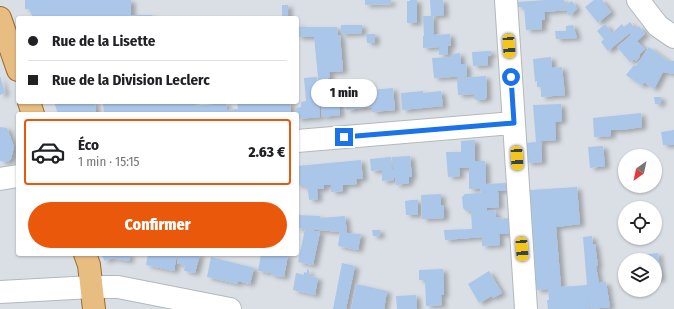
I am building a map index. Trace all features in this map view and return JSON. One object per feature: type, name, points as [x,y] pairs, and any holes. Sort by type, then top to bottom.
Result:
[{"type":"main road","points":[[0,18],[16,64]]},
{"type":"main road","points":[[86,256],[89,265],[94,309]]},
{"type":"street","points":[[506,0],[526,309]]},
{"type":"street","points":[[638,0],[658,26],[674,38]]},
{"type":"street","points":[[299,141],[514,123]]},
{"type":"street","points":[[0,179],[16,176]]},
{"type":"street","points":[[0,292],[92,287],[125,288],[230,309]]},
{"type":"building","points":[[25,0],[131,0],[131,15],[152,16],[32,16],[29,9],[25,9]]},
{"type":"building","points":[[365,0],[391,0],[391,4],[365,5]]},
{"type":"building","points":[[417,0],[417,23],[407,23],[407,1]]},
{"type":"building","points":[[430,0],[443,0],[444,15],[433,16],[434,35],[450,34],[451,46],[448,46],[448,54],[439,55],[439,47],[423,48],[423,16],[431,16]]},
{"type":"building","points":[[564,0],[566,5],[572,1],[577,9],[569,16],[567,10],[544,12],[545,20],[542,20],[542,29],[526,30],[524,7],[518,7],[517,2]]},
{"type":"building","points":[[594,0],[602,0],[611,12],[598,23],[585,7]]},
{"type":"building","points":[[282,5],[288,5],[288,16],[282,16]]},
{"type":"building","points":[[630,22],[635,29],[639,26],[645,34],[637,41],[645,49],[636,61],[634,59],[630,62],[617,47],[631,35],[630,33],[608,51],[601,42],[604,39],[597,31],[605,24],[612,33],[622,24],[624,27]]},
{"type":"building","points":[[341,25],[362,25],[362,33],[341,34]]},
{"type":"building","points":[[573,25],[577,38],[556,39],[555,31],[566,31],[566,26]]},
{"type":"building","points":[[299,27],[337,27],[338,36],[340,35],[343,71],[329,72],[329,87],[325,87],[325,92],[335,91],[335,95],[339,95],[340,115],[322,117],[314,37],[299,37]]},
{"type":"building","points":[[366,34],[375,34],[375,43],[367,43]]},
{"type":"building","points":[[649,47],[668,61],[674,61],[674,74],[663,72],[654,89],[644,82],[642,86],[626,75],[634,65],[636,66]]},
{"type":"building","points":[[491,51],[491,56],[488,56],[488,65],[473,66],[472,52]]},
{"type":"building","points":[[460,53],[461,64],[466,64],[467,76],[434,78],[432,58],[452,57],[452,54]]},
{"type":"building","points":[[551,57],[552,68],[562,67],[565,95],[541,97],[541,87],[537,87],[537,81],[535,82],[533,59]]},
{"type":"building","points":[[0,76],[5,93],[0,95]]},
{"type":"building","points":[[486,76],[486,99],[474,99],[474,94],[458,95],[457,78]]},
{"type":"building","points":[[317,77],[320,117],[299,119],[299,112],[296,112],[296,108],[301,107],[301,102],[306,101],[304,78]]},
{"type":"building","points":[[370,82],[371,90],[393,88],[395,110],[372,112],[372,107],[346,110],[344,84]]},
{"type":"building","points":[[423,91],[423,93],[441,91],[443,106],[402,110],[401,93]]},
{"type":"building","points":[[654,97],[661,97],[661,104],[655,104]]},
{"type":"building","points":[[55,104],[95,104],[96,112],[57,112]]},
{"type":"building","points":[[103,104],[194,104],[194,106],[226,104],[227,110],[238,109],[237,104],[290,104],[291,112],[104,112]]},
{"type":"building","points":[[561,104],[562,121],[555,122],[556,140],[541,141],[542,162],[527,163],[525,143],[536,142],[533,105]]},
{"type":"building","points":[[641,113],[642,127],[611,130],[611,136],[594,137],[593,118]]},
{"type":"building","points":[[0,127],[7,128],[14,147],[11,159],[8,162],[0,161]]},
{"type":"building","points":[[674,130],[674,145],[663,145],[661,132]]},
{"type":"building","points":[[475,140],[475,161],[485,161],[486,184],[508,183],[508,190],[498,191],[499,207],[487,208],[487,211],[495,210],[496,217],[500,217],[500,219],[510,218],[511,234],[499,234],[500,245],[482,246],[482,237],[445,240],[444,230],[472,229],[471,211],[466,211],[463,208],[462,197],[465,194],[481,193],[480,189],[469,189],[469,168],[459,168],[460,176],[448,177],[446,152],[461,152],[461,141]]},
{"type":"building","points":[[603,146],[605,166],[590,168],[588,147]]},
{"type":"building","points":[[410,156],[412,177],[409,177],[409,183],[396,185],[395,178],[394,180],[382,181],[382,170],[371,171],[370,159],[391,157],[393,169],[392,157]]},
{"type":"building","points":[[361,160],[363,179],[356,179],[357,184],[343,185],[343,191],[331,192],[331,185],[324,185],[324,189],[317,189],[318,199],[309,200],[308,190],[303,185],[299,185],[299,166]]},
{"type":"building","points":[[577,187],[580,224],[556,227],[561,287],[587,285],[583,237],[592,236],[593,244],[595,244],[598,266],[596,266],[599,283],[606,282],[610,307],[590,309],[588,293],[589,309],[548,309],[548,289],[536,290],[529,190]]},
{"type":"building","points":[[441,194],[441,205],[444,206],[444,218],[422,219],[421,195]]},
{"type":"building","points":[[418,200],[418,215],[406,215],[405,201]]},
{"type":"building","points":[[299,215],[320,216],[320,218],[345,216],[347,233],[361,234],[358,250],[338,246],[340,232],[299,228]]},
{"type":"building","points":[[305,229],[320,232],[313,265],[298,262]]},
{"type":"building","points":[[372,230],[380,230],[380,236],[373,236]]},
{"type":"building","points":[[102,256],[130,256],[129,261],[112,258],[105,261]]},
{"type":"building","points":[[148,256],[177,256],[174,271],[146,265]]},
{"type":"building","points":[[179,256],[199,256],[195,273],[184,271],[185,265],[177,263]]},
{"type":"building","points":[[261,256],[288,256],[284,277],[258,271]]},
{"type":"building","points":[[211,257],[254,268],[250,284],[238,281],[238,284],[207,277]]},
{"type":"building","points":[[342,263],[355,266],[346,309],[333,309]]},
{"type":"building","points":[[307,269],[309,270],[309,276],[318,278],[315,295],[293,290],[296,273],[304,275],[304,272],[307,273]]},
{"type":"building","points":[[443,269],[444,295],[441,295],[442,305],[426,306],[425,280],[419,280],[419,270]]},
{"type":"building","points":[[489,271],[502,293],[493,298],[492,296],[479,303],[468,284]]},
{"type":"building","points":[[356,284],[387,291],[384,309],[351,309]]},
{"type":"building","points":[[416,295],[417,309],[397,309],[396,296]]},
{"type":"route","points":[[344,137],[514,123],[511,77]]}]
